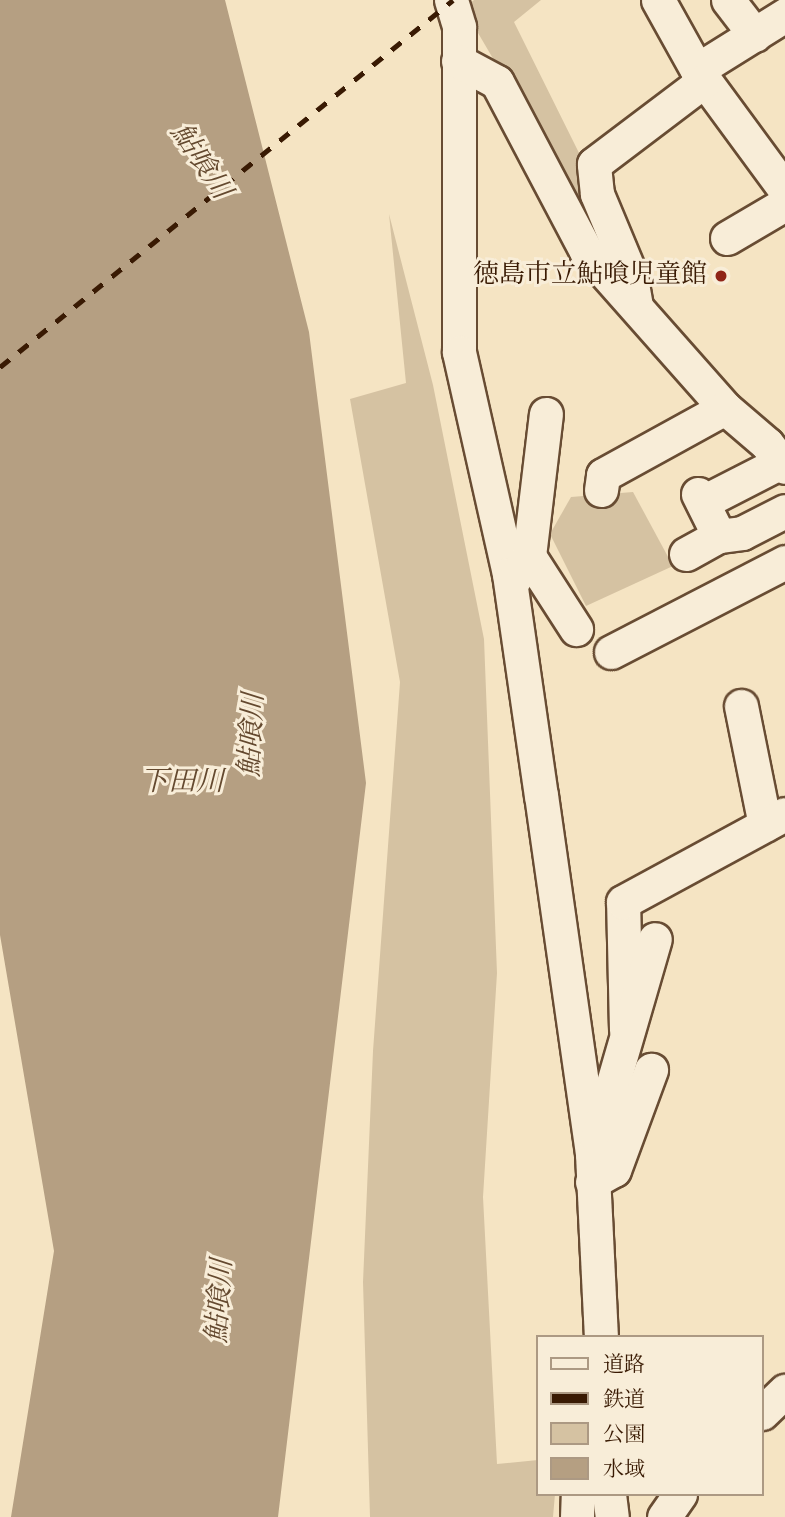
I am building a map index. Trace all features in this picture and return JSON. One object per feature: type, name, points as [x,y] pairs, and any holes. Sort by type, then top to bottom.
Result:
[{"type":"street","points":[[451,0],[459,27],[459,352],[511,584],[592,1168],[601,1335]]},
{"type":"street","points":[[658,0],[701,75],[785,190]]},
{"type":"street","points":[[637,312],[630,273],[597,194],[594,164],[701,75],[776,24],[728,0]]},
{"type":"street","points":[[458,61],[497,82],[586,251],[637,312],[725,408],[780,451],[701,498],[719,536]]},
{"type":"street","points":[[727,238],[785,204]]},
{"type":"street","points":[[601,490],[603,475],[725,408]]},
{"type":"street","points":[[511,584],[529,556],[546,414]]},
{"type":"street","points":[[686,554],[719,536],[742,534],[785,512]]},
{"type":"street","points":[[529,556],[576,629]]},
{"type":"street","points":[[611,652],[785,562]]},
{"type":"street","points":[[626,1030],[623,902],[775,820],[741,706]]},
{"type":"street","points":[[592,1168],[626,1030],[654,939]]},
{"type":"street","points":[[592,1168],[614,1170],[651,1070]]},
{"type":"street","points":[[764,1411],[785,1391]]},
{"type":"street","points":[[577,1517],[578,1496]]},
{"type":"street","points":[[609,1496],[612,1517]]},
{"type":"street","points":[[664,1517],[679,1496]]},
{"type":"green space","points":[[474,0],[541,0],[514,22],[583,161],[600,241],[471,21],[467,6]]},
{"type":"green space","points":[[389,214],[433,385],[484,639],[497,973],[483,1197],[497,1464],[536,1460],[536,1496],[555,1496],[553,1517],[370,1517],[363,1282],[373,1051],[400,682],[350,399],[406,383]]},
{"type":"green space","points":[[633,492],[673,566],[586,606],[550,534],[571,497]]},
{"type":"water","name":"下田川","points":[[0,0],[225,0],[309,332],[366,783],[278,1517],[11,1517],[54,1251],[0,935]]},
{"type":"railway","points":[[0,367],[453,0]]},
{"type":"place","name":"徳島市立鮎喰児童館","points":[[721,276]]},
{"type":"water label","name":"鮎喰川","points":[[200,162]]},
{"type":"water label","name":"鮎喰川","points":[[253,735]]},
{"type":"water label","name":"鮎喰川","points":[[221,1301]]}]
